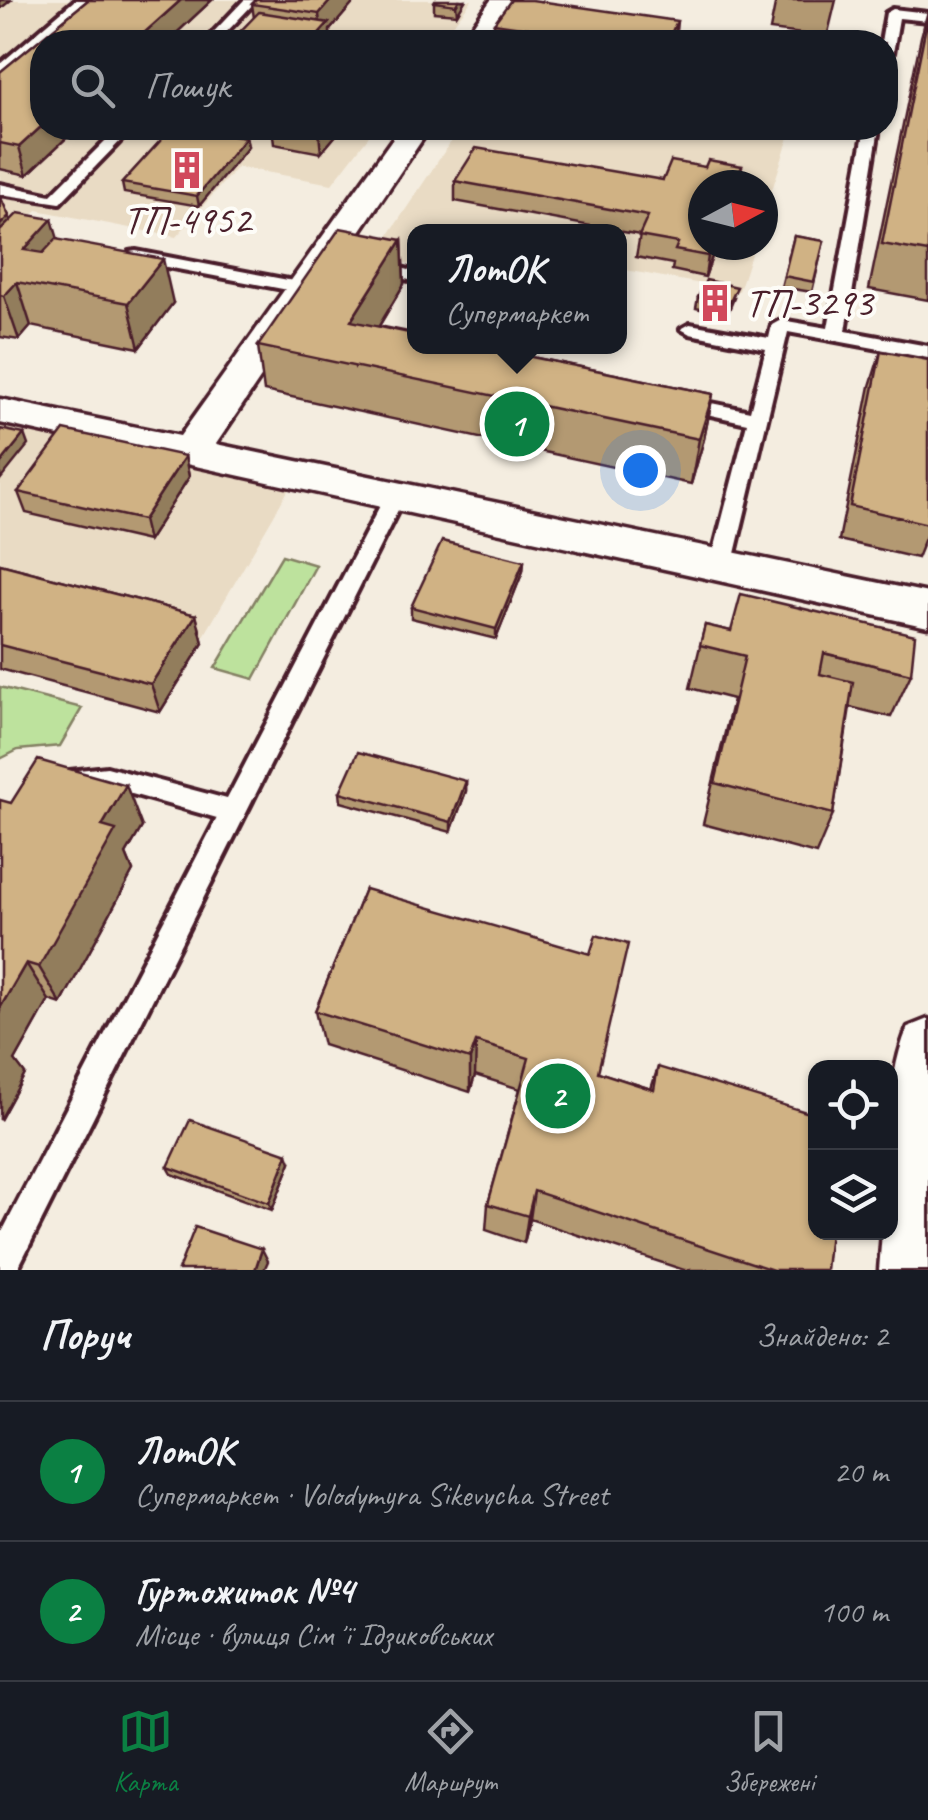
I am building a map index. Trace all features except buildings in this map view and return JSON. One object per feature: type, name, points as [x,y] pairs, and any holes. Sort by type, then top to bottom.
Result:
[{"type":"street","points":[[483,30],[504,0]]},
{"type":"street","points":[[190,452],[304,288],[344,261],[410,140]]},
{"type":"street","points":[[0,411],[928,610]]},
{"type":"street","points":[[911,1270],[928,1047]]},
{"type":"lane","points":[[47,30],[82,0]]},
{"type":"lane","points":[[222,30],[252,0]]},
{"type":"lane","points":[[890,30],[893,13],[928,17]]},
{"type":"lane","points":[[0,71],[30,45]]},
{"type":"lane","points":[[0,189],[54,200],[114,140]]},
{"type":"lane","points":[[836,335],[870,140]]},
{"type":"lane","points":[[118,253],[304,288]]},
{"type":"lane","points":[[344,261],[407,274]]},
{"type":"lane","points":[[721,566],[781,326],[928,352]]},
{"type":"lane","points":[[690,329],[776,346]]},
{"type":"lane","points":[[664,400],[757,419]]},
{"type":"lane","points":[[0,1269],[395,496]]},
{"type":"lane","points":[[48,784],[62,779],[108,777],[231,811]]},
{"type":"shaded area","points":[[0,0],[472,0],[449,30],[30,30],[30,140],[366,140],[332,184],[237,167],[176,237],[37,210],[0,246]]},
{"type":"shaded area","points":[[452,140],[788,140],[778,171],[688,170],[688,260],[749,260],[739,291],[627,270],[627,224],[407,224],[407,264],[374,257]]},
{"type":"shaded area","points":[[0,411],[297,475],[160,712],[0,669]]},
{"type":"green space","points":[[282,555],[316,565],[254,679],[215,668]]},
{"type":"green space","points":[[0,687],[82,708],[60,746],[18,750],[0,759]]},
{"type":"place","name":"ТП-4952","points":[[187,170]]},
{"type":"place","name":"ТП-3293","points":[[715,303]]},
{"type":"place","name":"ЛотОК","points":[[517,424]]},
{"type":"place","name":"Гуртожиток №4","points":[[558,1096]]}]
